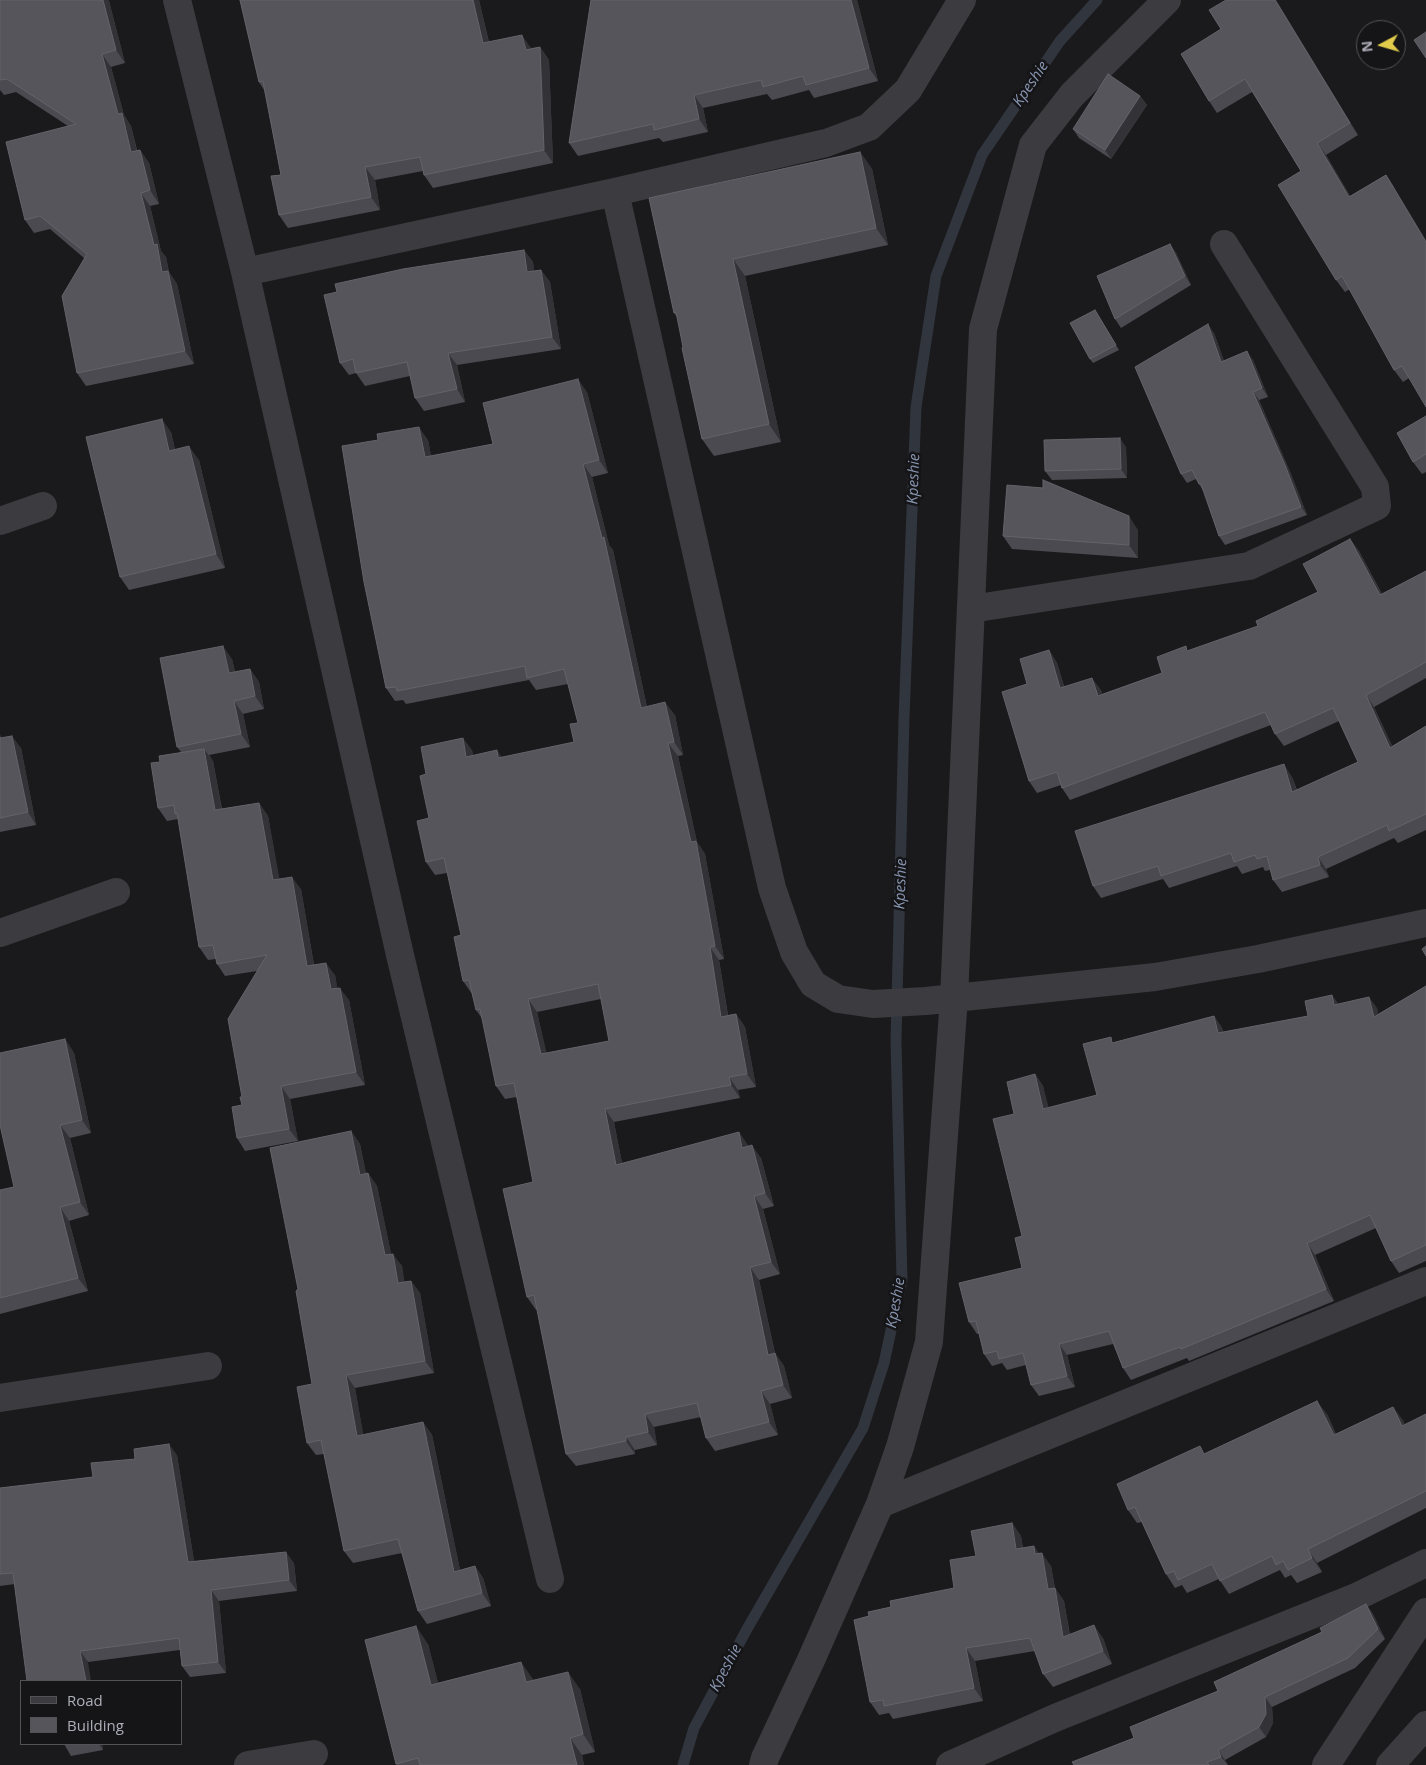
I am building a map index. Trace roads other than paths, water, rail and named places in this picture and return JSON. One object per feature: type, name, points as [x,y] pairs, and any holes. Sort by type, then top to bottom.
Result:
[{"type":"street","points":[[177,0],[245,272],[400,955],[550,1579]]},
{"type":"street","points":[[245,272],[615,192],[826,143],[869,127],[908,90],[962,0]]},
{"type":"street","points":[[764,1765],[765,1758],[880,1504],[900,1447],[929,1342],[954,998],[983,329],[1033,145],[1072,95],[1166,0]]},
{"type":"street","points":[[615,192],[772,888],[794,952],[813,984],[838,999],[873,1004],[926,1001],[1155,977],[1258,959],[1426,923]]},
{"type":"street","points":[[971,609],[1249,566],[1377,506],[1376,487],[1224,244]]},
{"type":"street","points":[[0,521],[43,506]]},
{"type":"street","points":[[0,933],[116,892]]},
{"type":"street","points":[[880,1504],[1426,1281]]},
{"type":"street","points":[[0,1398],[208,1366]]},
{"type":"street","points":[[950,1765],[1055,1718],[1356,1597],[1426,1563]]},
{"type":"street","points":[[1326,1765],[1426,1612]]},
{"type":"street","points":[[1390,1765],[1426,1725]]},
{"type":"street","points":[[248,1765],[314,1754]]},
{"type":"waterway","name":"Kpeshie","points":[[683,1765],[694,1728],[747,1629],[863,1428],[884,1363],[902,1279],[896,1041],[904,718],[916,407],[936,276],[982,155],[1060,41],[1097,0]]}]
